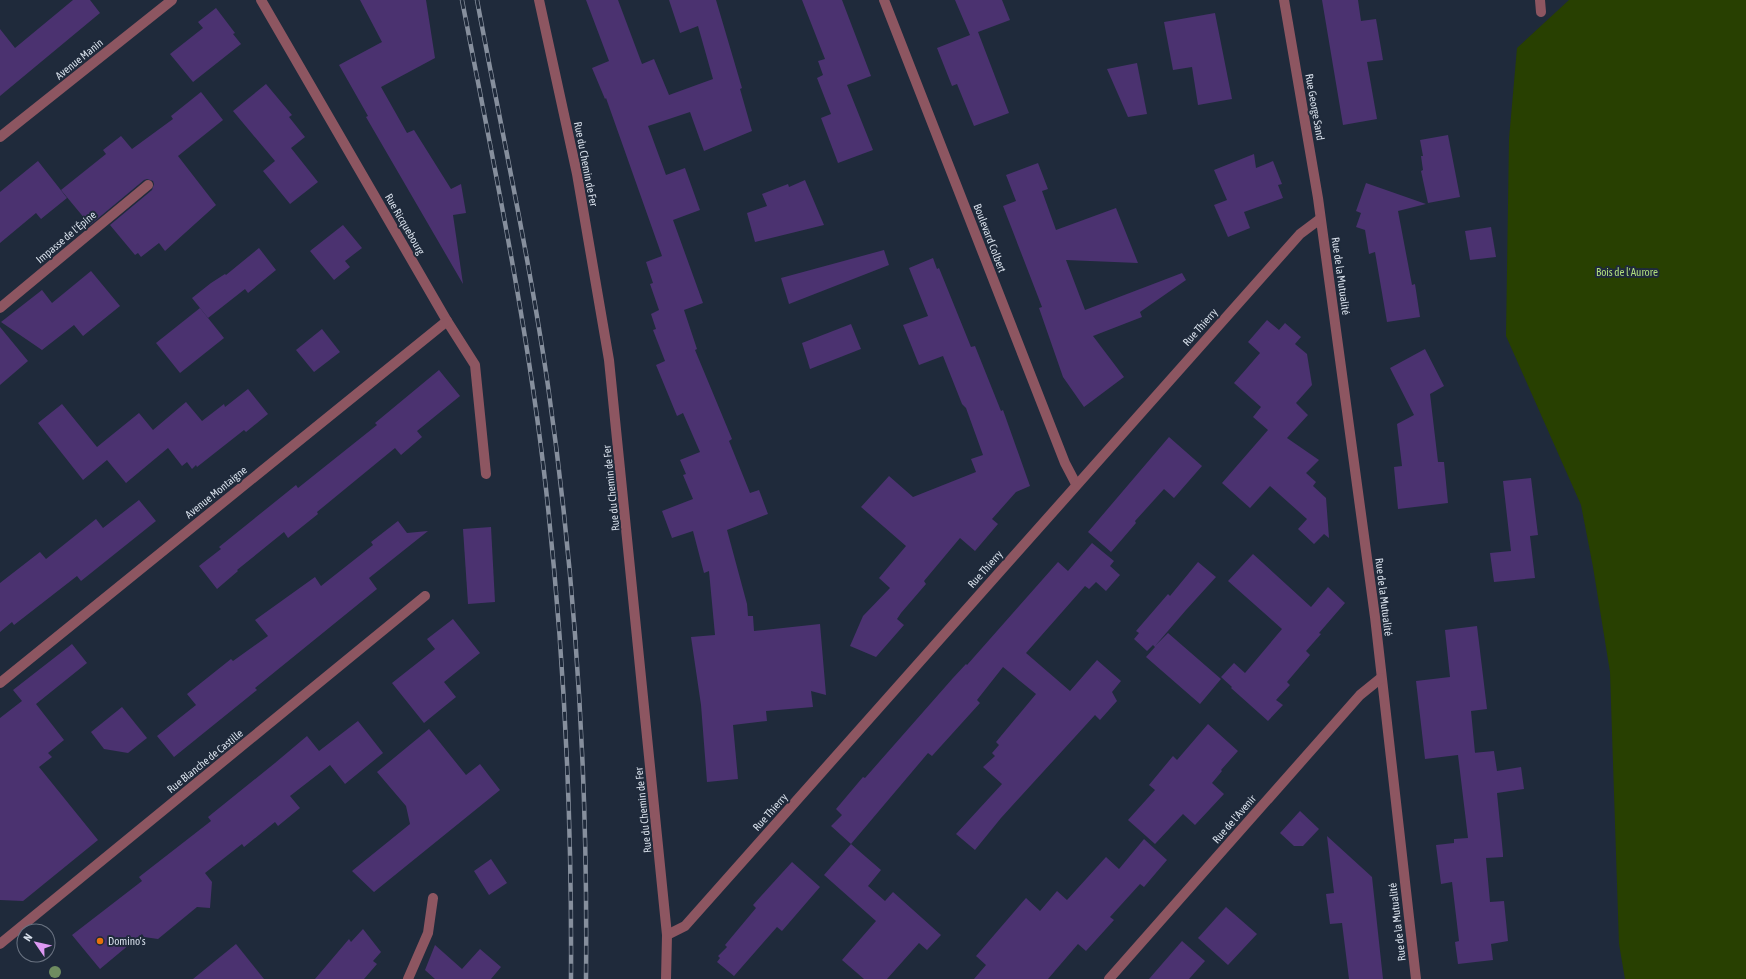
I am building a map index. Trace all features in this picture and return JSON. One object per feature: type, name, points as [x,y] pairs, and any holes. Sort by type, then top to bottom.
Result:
[{"type":"street","name":"Avenue Manin","points":[[0,137],[172,0]]},
{"type":"street","name":"Rue Ricquebourg","points":[[261,0],[447,321],[475,365],[486,474]]},
{"type":"street","name":"Rue du Chemin de Fer","points":[[539,0],[577,174],[609,360],[667,935],[666,979]]},
{"type":"street","name":"Boulevard Colbert","points":[[884,0],[1065,463],[1076,484]]},
{"type":"street","name":"Rue George Sand","points":[[1284,0],[1318,198],[1320,219]]},
{"type":"street","points":[[1540,0],[1541,12]]},
{"type":"street","name":"Impasse de l'Épine","points":[[0,308],[148,185]]},
{"type":"street","name":"Rue Thierry","points":[[667,935],[685,926],[1076,484],[1300,234],[1320,219]]},
{"type":"street","name":"Rue de la Mutualité","points":[[1320,219],[1375,617],[1416,979]]},
{"type":"street","name":"Avenue Montaigne","points":[[0,683],[447,321]]},
{"type":"street","name":"Rue Blanche de Castille","points":[[0,944],[425,596]]},
{"type":"street","name":"Rue de l'Avenir","points":[[1109,979],[1360,695],[1381,678]]},
{"type":"street","points":[[408,979],[428,933],[433,898]]},
{"type":"green space","name":"Bois de l'Aurore","points":[[1569,0],[1746,0],[1746,979],[1625,979],[1619,944],[1610,672],[1593,567],[1581,505],[1506,336],[1509,139],[1517,48]]},
{"type":"building","points":[[73,0],[90,0],[100,13],[0,96],[0,29],[15,48]]},
{"type":"building","points":[[360,0],[426,0],[435,58],[381,87],[407,133],[414,130],[451,189],[461,184],[466,213],[453,215],[463,284],[366,117],[368,116],[339,65],[382,42]]},
{"type":"building","points":[[586,0],[618,0],[642,64],[654,59],[669,95],[713,79],[698,26],[680,33],[669,0],[716,0],[742,88],[740,89],[752,131],[704,151],[690,112],[648,126],[666,175],[685,168],[700,210],[673,220],[703,303],[684,310],[697,349],[695,350],[732,439],[729,441],[750,493],[759,490],[768,514],[727,530],[747,604],[748,616],[753,616],[754,631],[820,624],[826,695],[811,691],[813,707],[766,711],[767,721],[733,725],[738,779],[707,782],[701,705],[691,637],[715,635],[709,571],[704,573],[693,531],[672,538],[662,511],[693,499],[683,475],[686,474],[680,460],[700,452],[683,413],[677,416],[656,365],[665,361],[653,330],[656,329],[651,314],[659,310],[650,284],[653,283],[646,262],[662,256],[606,98],[605,99],[592,68],[609,61]]},
{"type":"building","points":[[802,0],[842,0],[871,76],[847,85],[873,150],[838,163],[821,118],[831,114],[817,78],[823,75],[818,61],[825,59]]},
{"type":"building","points":[[955,0],[1002,0],[1010,20],[978,32],[1009,113],[974,126],[957,84],[952,86],[937,48],[970,35]]},
{"type":"building","points":[[1322,0],[1358,0],[1361,21],[1376,19],[1383,60],[1367,62],[1377,119],[1343,125]]},
{"type":"building","points":[[216,8],[235,33],[233,34],[241,44],[193,82],[170,54],[203,28],[198,22]]},
{"type":"building","points":[[1215,13],[1232,99],[1198,105],[1192,67],[1173,70],[1164,22]]},
{"type":"building","points":[[1137,63],[1147,114],[1128,117],[1107,69]]},
{"type":"building","points":[[266,84],[292,115],[289,117],[305,137],[291,148],[318,182],[290,204],[263,171],[275,161],[233,111]]},
{"type":"building","points":[[201,92],[223,120],[178,156],[216,205],[165,251],[159,243],[141,257],[138,253],[135,255],[110,225],[152,190],[154,184],[153,181],[147,179],[144,180],[90,225],[61,190],[106,154],[103,150],[121,136],[132,149],[173,119],[171,116]]},
{"type":"building","points":[[1448,135],[1460,197],[1428,203],[1421,171],[1423,170],[1421,156],[1423,156],[1420,140]]},
{"type":"building","points":[[1254,154],[1256,168],[1273,161],[1282,184],[1278,185],[1283,198],[1244,212],[1250,228],[1228,237],[1214,205],[1227,200],[1214,170]]},
{"type":"building","points":[[38,161],[67,198],[41,219],[36,213],[0,243],[0,192]]},
{"type":"building","points":[[1038,163],[1048,189],[1042,191],[1056,230],[1116,208],[1138,263],[1066,260],[1085,310],[1182,273],[1186,280],[1140,312],[1142,317],[1093,336],[1124,377],[1084,407],[1063,377],[1039,308],[1042,307],[1003,206],[1016,201],[1006,175]]},
{"type":"building","points":[[805,180],[824,225],[755,242],[747,213],[767,206],[762,194],[788,184],[789,187]]},
{"type":"building","points":[[1366,183],[1426,204],[1398,211],[1412,285],[1415,284],[1420,317],[1387,322],[1375,252],[1369,254],[1365,230],[1356,227],[1361,213],[1356,211]]},
{"type":"building","points":[[343,225],[362,248],[345,261],[350,267],[334,280],[310,251]]},
{"type":"building","points":[[1491,227],[1496,257],[1470,260],[1465,231]]},
{"type":"building","points":[[259,248],[276,270],[248,293],[245,289],[208,318],[192,298],[211,283],[225,274],[226,275]]},
{"type":"building","points":[[884,250],[889,265],[789,304],[781,278]]},
{"type":"building","points":[[933,258],[937,269],[939,268],[971,347],[975,346],[1001,411],[1003,410],[1030,486],[1016,492],[992,519],[998,524],[975,551],[960,538],[924,581],[926,584],[901,613],[897,619],[904,625],[876,657],[850,646],[863,616],[890,588],[879,578],[906,546],[861,507],[889,476],[913,497],[976,472],[971,459],[983,455],[966,408],[962,404],[943,356],[919,365],[903,325],[928,316],[909,268]]},
{"type":"building","points":[[91,271],[120,306],[83,336],[74,325],[42,350],[1,322],[42,290],[52,303]]},
{"type":"building","points":[[200,308],[224,338],[180,373],[156,343]]},
{"type":"building","points":[[1267,320],[1279,330],[1285,323],[1301,337],[1295,344],[1307,354],[1312,385],[1296,403],[1308,415],[1287,438],[1319,460],[1306,473],[1316,482],[1313,486],[1326,498],[1329,538],[1324,534],[1314,544],[1298,529],[1307,519],[1270,486],[1250,508],[1222,483],[1268,430],[1253,417],[1261,407],[1234,383],[1260,353],[1248,342]]},
{"type":"building","points":[[851,324],[861,349],[810,369],[802,343]]},
{"type":"building","points":[[0,327],[28,361],[0,385]]},
{"type":"building","points":[[322,329],[340,352],[314,372],[296,350]]},
{"type":"building","points":[[1425,349],[1444,386],[1430,394],[1438,462],[1444,462],[1448,503],[1398,509],[1394,467],[1402,466],[1397,424],[1414,415],[1390,368]]},
{"type":"building","points":[[439,370],[460,396],[417,431],[422,437],[401,455],[395,448],[317,512],[318,514],[288,538],[284,532],[237,570],[238,571],[217,589],[199,566],[221,549],[219,547],[296,485],[298,488],[377,425],[375,423]]},
{"type":"building","points":[[248,389],[268,414],[246,432],[244,430],[197,467],[196,465],[192,469],[187,462],[182,466],[168,448],[126,483],[107,460],[83,480],[38,423],[62,404],[97,447],[139,413],[153,430],[186,402],[202,421],[224,404],[225,407]]},
{"type":"building","points":[[1169,437],[1202,466],[1174,498],[1164,489],[1135,521],[1136,523],[1111,552],[1088,532]]},
{"type":"building","points":[[1531,478],[1538,535],[1530,536],[1535,578],[1494,582],[1490,553],[1511,551],[1503,481]]},
{"type":"building","points":[[139,500],[156,521],[81,581],[77,576],[14,625],[12,622],[0,632],[0,583],[40,552],[46,559],[96,519],[103,528]]},
{"type":"building","points":[[398,521],[407,533],[428,531],[369,578],[377,589],[255,688],[257,690],[174,757],[157,736],[196,705],[187,694],[231,659],[233,661],[268,636],[255,620],[315,577],[321,586],[373,545],[371,542]]},
{"type":"building","points":[[491,527],[495,602],[468,604],[463,529]]},
{"type":"building","points":[[1092,543],[1114,561],[1110,566],[1120,575],[1106,591],[1096,582],[1089,589],[1085,586],[1026,653],[1070,691],[1097,660],[1121,681],[1112,692],[1117,701],[1100,720],[1095,715],[1001,818],[975,850],[956,834],[1002,784],[983,767],[995,756],[992,753],[999,745],[996,742],[1036,694],[1003,667],[977,700],[980,703],[932,756],[928,753],[851,844],[831,826],[842,815],[836,809],[863,777],[865,778],[1058,562],[1068,571]]},
{"type":"building","points":[[1253,554],[1311,607],[1328,587],[1345,603],[1319,633],[1321,634],[1306,651],[1310,655],[1287,682],[1290,685],[1276,700],[1283,705],[1268,721],[1221,677],[1234,663],[1245,673],[1282,629],[1228,581]]},
{"type":"building","points":[[1198,562],[1216,577],[1155,646],[1168,633],[1221,679],[1200,704],[1146,657],[1155,647],[1153,645],[1147,651],[1134,639],[1139,633],[1136,631],[1168,594],[1170,596]]},
{"type":"building","points":[[453,619],[480,653],[444,682],[456,697],[424,723],[392,683],[435,649],[427,639]]},
{"type":"building","points":[[1477,626],[1487,709],[1471,711],[1475,753],[1494,751],[1497,771],[1521,767],[1524,789],[1497,793],[1503,857],[1486,858],[1490,902],[1504,901],[1508,941],[1491,944],[1493,960],[1458,964],[1455,942],[1459,941],[1452,882],[1441,884],[1436,845],[1454,843],[1454,839],[1468,838],[1458,755],[1425,759],[1416,681],[1450,677],[1445,630]]},
{"type":"building","points":[[72,644],[87,663],[36,704],[64,740],[48,753],[52,757],[39,767],[98,840],[23,901],[0,900],[0,718],[22,701],[13,690]]},
{"type":"building","points":[[122,707],[147,738],[128,753],[104,749],[91,732]]},
{"type":"building","points":[[358,721],[383,753],[345,784],[330,765],[290,796],[300,808],[278,826],[275,822],[244,847],[242,844],[205,873],[212,882],[210,908],[197,907],[158,939],[144,937],[142,934],[100,969],[72,935],[142,881],[139,877],[211,821],[208,817],[307,736],[319,751]]},
{"type":"building","points":[[1208,724],[1238,751],[1221,770],[1222,771],[1212,783],[1224,794],[1195,825],[1183,814],[1155,844],[1128,820],[1155,790],[1149,785],[1173,756],[1177,760]]},
{"type":"building","points":[[429,729],[466,775],[480,764],[500,790],[374,892],[352,871],[410,824],[406,806],[377,772]]},
{"type":"building","points":[[1300,811],[1319,829],[1303,846],[1294,846],[1280,833]]},
{"type":"building","points":[[1327,836],[1372,877],[1383,979],[1349,979],[1342,923],[1330,924],[1326,894],[1334,893]]},
{"type":"building","points":[[1144,839],[1167,860],[1144,887],[1140,884],[1110,917],[1114,920],[1086,951],[1078,944],[1048,979],[974,979],[986,965],[976,956],[1026,898],[1040,911],[1057,891],[1067,900],[1106,857],[1119,869]]},
{"type":"building","points":[[851,844],[881,870],[868,886],[885,901],[893,892],[941,935],[927,950],[919,943],[887,979],[864,979],[842,960],[876,921],[824,875]]},
{"type":"building","points":[[491,859],[507,883],[489,895],[474,871]]},
{"type":"building","points":[[792,862],[820,887],[782,931],[777,927],[734,976],[717,962],[720,958],[718,956],[727,947],[725,945],[756,908],[753,905]]},
{"type":"building","points":[[1226,907],[1257,934],[1228,965],[1198,938]]},
{"type":"building","points":[[363,929],[381,952],[373,961],[377,964],[364,979],[315,979],[349,939],[351,942]]},
{"type":"building","points":[[1182,941],[1205,961],[1189,979],[1149,979]]},
{"type":"building","points":[[236,944],[264,979],[193,979]]},
{"type":"building","points":[[435,945],[462,969],[480,949],[501,967],[491,979],[435,979],[425,970]]},
{"type":"railway","points":[[462,0],[520,305],[530,366],[546,489],[558,611],[566,734],[570,856],[571,979]]},
{"type":"railway","points":[[477,0],[524,240],[548,386],[558,460],[573,608],[582,756],[585,830],[586,979]]},
{"type":"place","name":"Domino's","points":[[100,941]]}]
